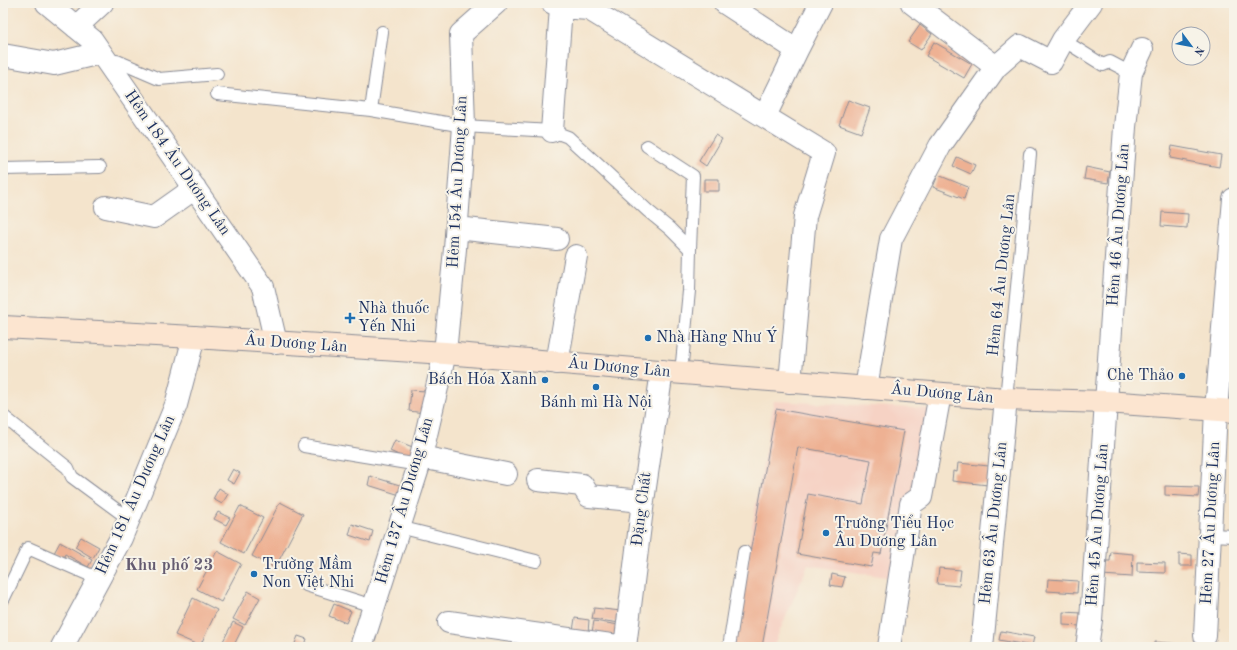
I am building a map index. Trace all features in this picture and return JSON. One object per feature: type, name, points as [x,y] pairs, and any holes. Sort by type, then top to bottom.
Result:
[{"type":"street","name":"Hẻm 184 Âu Dương Lân","points":[[47,3],[92,40],[263,287],[276,343]]},
{"type":"street","points":[[76,27],[102,3]]},
{"type":"street","name":"Hẻm 154 Âu Dương Lân","points":[[445,353],[457,228],[464,126],[462,34],[496,3]]},
{"type":"street","points":[[725,3],[797,50]]},
{"type":"street","points":[[765,116],[821,3]]},
{"type":"street","points":[[912,3],[996,67]]},
{"type":"street","points":[[866,388],[891,239],[940,146],[996,67],[1020,46],[1051,62],[1063,40],[1091,3]]},
{"type":"street","points":[[552,131],[557,5],[588,9],[824,153],[805,216],[790,382]]},
{"type":"street","name":"Hẻm 46 Âu Dương Lân","points":[[1106,402],[1125,127],[1131,73],[1142,49]]},
{"type":"street","points":[[3,54],[54,64],[106,60]]},
{"type":"street","points":[[106,207],[154,217],[194,188]]},
{"type":"street","name":"Hẻm 27 Âu Dương Lân","points":[[1205,636],[1210,535],[1225,411],[1234,200]]},
{"type":"street","points":[[457,228],[557,239]]},
{"type":"street","points":[[557,363],[576,256]]},
{"type":"street","name":"Âu Dương Lân","points":[[3,327],[194,337],[445,353],[1006,399],[1106,402],[1225,411]]},
{"type":"street","name":"Hẻm 181 Âu Dương Lân","points":[[62,647],[121,538],[176,405],[194,337]]},
{"type":"street","name":"Hẻm 137 Âu Dương Lân","points":[[361,647],[420,461],[445,353]]},
{"type":"street","name":"Đặng Chất","points":[[625,647],[643,502],[672,372]]},
{"type":"street","points":[[889,647],[911,504],[921,497],[940,394]]},
{"type":"street","name":"Hẻm 63 Âu Dương Lân","points":[[982,647],[1006,399]]},
{"type":"street","name":"Hẻm 45 Âu Dương Lân","points":[[1087,647],[1091,620],[1106,402]]},
{"type":"street","points":[[420,461],[506,474]]},
{"type":"street","points":[[538,480],[582,485],[590,496],[643,502]]},
{"type":"street","points":[[449,622],[625,647]]},
{"type":"lane","points":[[371,110],[382,32]]},
{"type":"lane","points":[[1063,40],[1103,65],[1110,62],[1131,73]]},
{"type":"lane","points":[[106,60],[117,61],[159,79],[217,74]]},
{"type":"lane","points":[[218,94],[371,110],[464,126],[552,131],[568,137],[648,211],[670,229],[690,249]]},
{"type":"lane","points":[[647,146],[693,176],[689,291],[672,372]]},
{"type":"lane","name":"Hẻm 64 Âu Dương Lân","points":[[1006,399],[1030,154]]},
{"type":"lane","points":[[3,169],[100,167]]},
{"type":"lane","points":[[3,416],[68,468],[72,477],[129,519]]},
{"type":"lane","points":[[304,446],[420,461]]},
{"type":"lane","points":[[399,527],[536,561]]},
{"type":"lane","points":[[1210,535],[1234,536]]},
{"type":"lane","points":[[4,598],[28,548],[99,579]]},
{"type":"lane","points":[[729,647],[744,552]]},
{"type":"lane","points":[[306,585],[374,606]]},
{"type":"shaded area","name":"Trường Tiểu Học Âu Dương Lân","points":[[774,401],[930,409],[893,578],[808,565],[773,647],[731,647]]},
{"type":"building","points":[[920,25],[932,34],[921,50],[908,42]]},
{"type":"building","points":[[934,42],[972,64],[964,78],[926,56]]},
{"type":"building","points":[[848,100],[870,108],[861,133],[839,125]]},
{"type":"building","points":[[715,135],[722,139],[706,166],[699,161]]},
{"type":"building","points":[[1172,146],[1221,155],[1219,167],[1170,158]]},
{"type":"building","points":[[957,157],[975,165],[971,174],[953,166]]},
{"type":"building","points":[[1086,167],[1110,172],[1108,183],[1084,179]]},
{"type":"building","points":[[938,175],[968,187],[964,199],[933,187]]},
{"type":"building","points":[[704,179],[719,179],[719,191],[704,191]]},
{"type":"building","points":[[1162,212],[1188,214],[1187,228],[1161,226]]},
{"type":"building","points":[[411,390],[426,391],[424,413],[409,411]]},
{"type":"building","points":[[776,409],[904,431],[881,554],[874,553],[871,567],[797,554],[808,494],[863,504],[871,460],[798,447],[762,647],[733,647]]},
{"type":"building","points":[[395,440],[415,448],[409,460],[390,451]]},
{"type":"building","points":[[958,463],[989,466],[988,485],[952,481],[953,471],[957,472]]},
{"type":"building","points":[[233,469],[240,473],[234,484],[227,480]]},
{"type":"building","points":[[370,476],[403,486],[400,495],[368,485]]},
{"type":"building","points":[[1165,486],[1199,487],[1198,497],[1165,495]]},
{"type":"building","points":[[219,488],[228,494],[222,504],[213,499]]},
{"type":"building","points":[[280,502],[303,514],[275,568],[252,556]]},
{"type":"building","points":[[240,506],[263,518],[244,554],[221,542]]},
{"type":"building","points":[[218,512],[230,518],[226,525],[214,519]]},
{"type":"building","points":[[352,524],[373,531],[370,542],[349,535]]},
{"type":"building","points":[[81,537],[99,547],[93,558],[75,547]]},
{"type":"building","points":[[60,542],[92,560],[88,567],[65,554],[63,558],[54,553]]},
{"type":"building","points":[[217,551],[241,564],[221,602],[197,589]]},
{"type":"building","points":[[1111,552],[1133,554],[1132,577],[1102,575],[1103,561],[1110,561]]},
{"type":"building","points":[[1179,554],[1192,555],[1192,566],[1179,566]]},
{"type":"building","points":[[1137,562],[1165,563],[1165,573],[1137,572]]},
{"type":"building","points":[[939,568],[961,570],[959,586],[937,584]]},
{"type":"building","points":[[832,574],[845,577],[842,587],[830,585]]},
{"type":"building","points":[[1048,579],[1078,581],[1077,593],[1047,591]]},
{"type":"building","points":[[248,591],[260,598],[245,625],[233,619]]},
{"type":"building","points":[[193,598],[217,610],[200,646],[175,635]]},
{"type":"building","points":[[334,604],[351,611],[346,623],[329,616]]},
{"type":"building","points":[[594,608],[621,611],[620,623],[592,619]]},
{"type":"building","points":[[1063,612],[1082,613],[1081,626],[1063,625]]},
{"type":"building","points":[[575,618],[589,620],[588,633],[573,631]]},
{"type":"building","points":[[594,621],[619,625],[617,636],[592,632]]},
{"type":"building","points":[[233,622],[243,627],[233,647],[225,647],[221,645]]},
{"type":"building","points":[[1001,631],[1034,637],[1032,646],[999,640]]},
{"type":"building","points":[[298,636],[307,639],[304,647],[294,646]]},
{"type":"building","points":[[1155,642],[1182,644],[1182,647],[1155,647]]},
{"type":"place","name":"Nhà thuốc Yến Nhi","points":[[350,318]]},
{"type":"place","name":"Nhà Hàng Như Ý","points":[[648,338]]},
{"type":"place","name":"Chè Thảo","points":[[1182,376]]},
{"type":"place","name":"Bách Hóa Xanh","points":[[545,380]]},
{"type":"place","name":"Bánh mì Hà Nội","points":[[596,387]]},
{"type":"place","name":"Trường Tiểu Học Âu Dương Lân","points":[[826,533]]},
{"type":"place","name":"Trường Mầm Non Việt Nhi","points":[[254,574]]},
{"type":"district","name":"Khu phố 23","points":[[169,565]]}]
